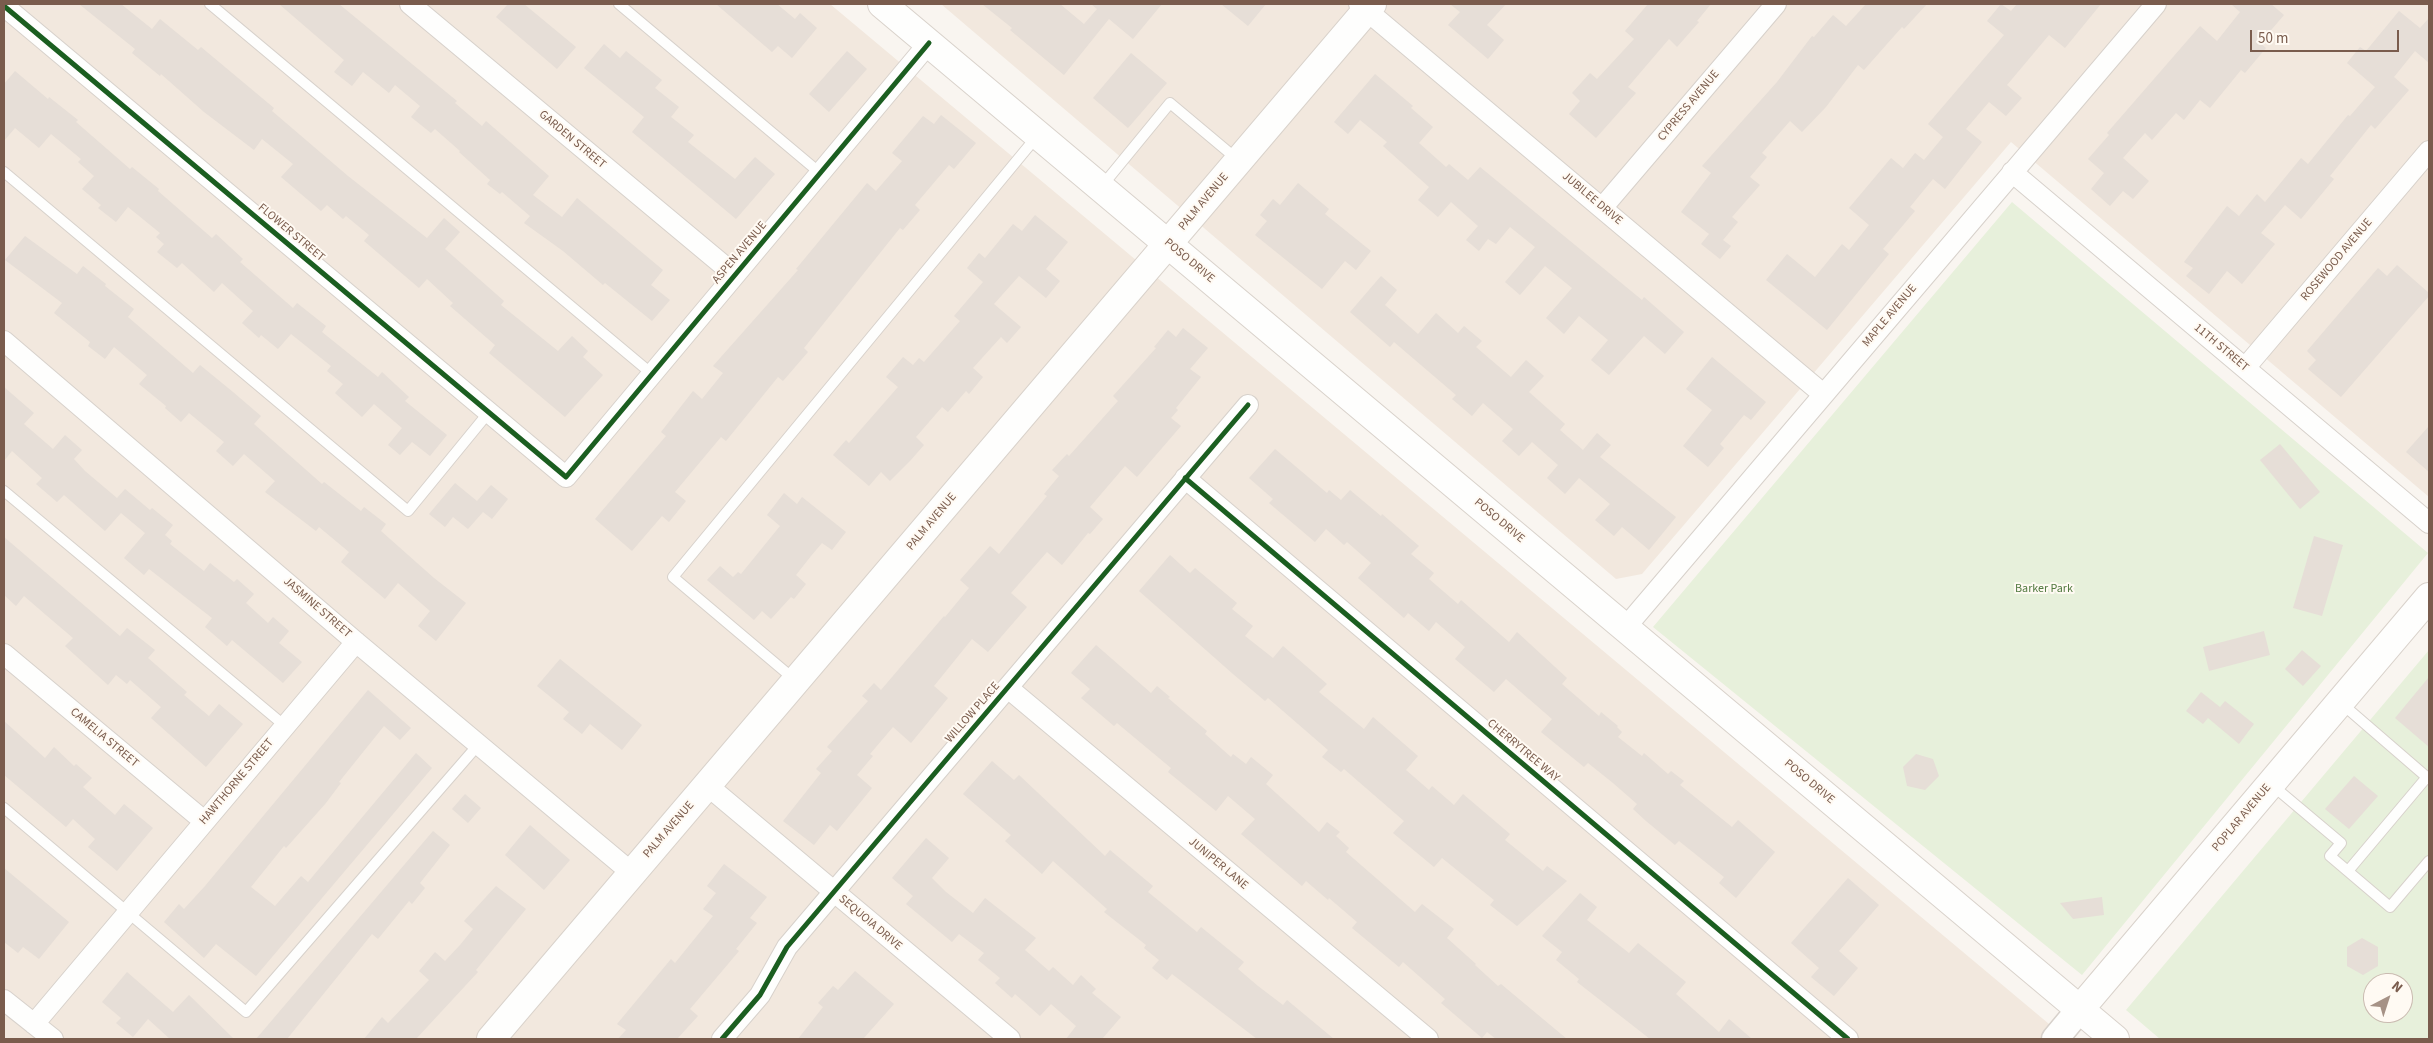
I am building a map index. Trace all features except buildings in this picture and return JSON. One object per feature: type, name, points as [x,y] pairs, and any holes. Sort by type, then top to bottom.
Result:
[{"type":"main road","name":"POSO DRIVE","points":[[882,4],[2115,1039]]},
{"type":"main road","name":"PALM AVENUE","points":[[490,1039],[708,786],[1168,244],[1366,6]]},
{"type":"main road","name":"POPLAR AVENUE","points":[[2080,1009],[2429,597]]},
{"type":"street","name":"GARDEN STREET","points":[[410,4],[734,275]]},
{"type":"street","name":"CYPRESS AVENUE","points":[[1602,208],[1776,4]]},
{"type":"street","name":"MAPLE AVENUE","points":[[1625,628],[2156,4]]},
{"type":"street","name":"FLOWER STREET","points":[[4,6],[566,476]]},
{"type":"street","name":"JUBILEE DRIVE","points":[[1366,6],[1823,394]]},
{"type":"street","name":"ASPEN AVENUE","points":[[566,476],[929,43]]},
{"type":"street","name":"ROSEWOOD AVENUE","points":[[2245,368],[2429,151]]},
{"type":"street","name":"11TH STREET","points":[[2012,172],[2429,523]]},
{"type":"street","name":"JASMINE STREET","points":[[4,341],[356,642],[632,873]]},
{"type":"street","name":"WILLOW PLACE","points":[[722,1039],[760,995],[787,947],[1248,405]]},
{"type":"street","name":"CHERRYTREE WAY","points":[[1185,478],[1848,1039]]},
{"type":"street","name":"HAWTHORNE STREET","points":[[34,1024],[356,642]]},
{"type":"street","name":"CAMELIA STREET","points":[[4,654],[204,821]]},
{"type":"street","name":"JUNIPER LANE","points":[[1008,688],[1428,1039]]},
{"type":"street","name":"SEQUOIA DRIVE","points":[[708,786],[833,893],[1010,1039]]},
{"type":"street","points":[[4,1000],[53,1039]]},
{"type":"street","name":"POPLAR AVENUE","points":[[2055,1039],[2080,1009]]},
{"type":"lane","points":[[210,4],[652,374]]},
{"type":"lane","points":[[619,4],[820,173]]},
{"type":"lane","points":[[1101,187],[1170,103],[1238,161]]},
{"type":"lane","points":[[796,681],[673,577],[1038,134]]},
{"type":"lane","points":[[4,172],[408,511],[489,412]]},
{"type":"lane","points":[[4,491],[285,726]]},
{"type":"lane","points":[[2340,702],[2428,778],[2348,871]]},
{"type":"lane","points":[[4,808],[123,917],[246,1012],[478,745]]},
{"type":"lane","points":[[2271,784],[2340,843],[2330,856],[2390,907],[2429,861]]},
{"type":"shaded area","points":[[4,4],[830,4],[2067,1039],[4,1039]]},
{"type":"shaded area","points":[[941,4],[2429,4],[2429,497],[2011,142],[1642,574],[1616,579]]},
{"type":"green space","name":"Barker Park","points":[[2012,202],[2428,553],[2082,975],[1653,627]]},
{"type":"green space","points":[[2429,650],[2429,1039],[2160,1039],[2126,1010]]},
{"type":"cycle path","points":[[4,6],[566,477],[929,43]]},
{"type":"cycle path","points":[[722,1039],[760,995],[787,947],[1248,405]]},
{"type":"cycle path","points":[[1185,478],[1848,1039]]}]
